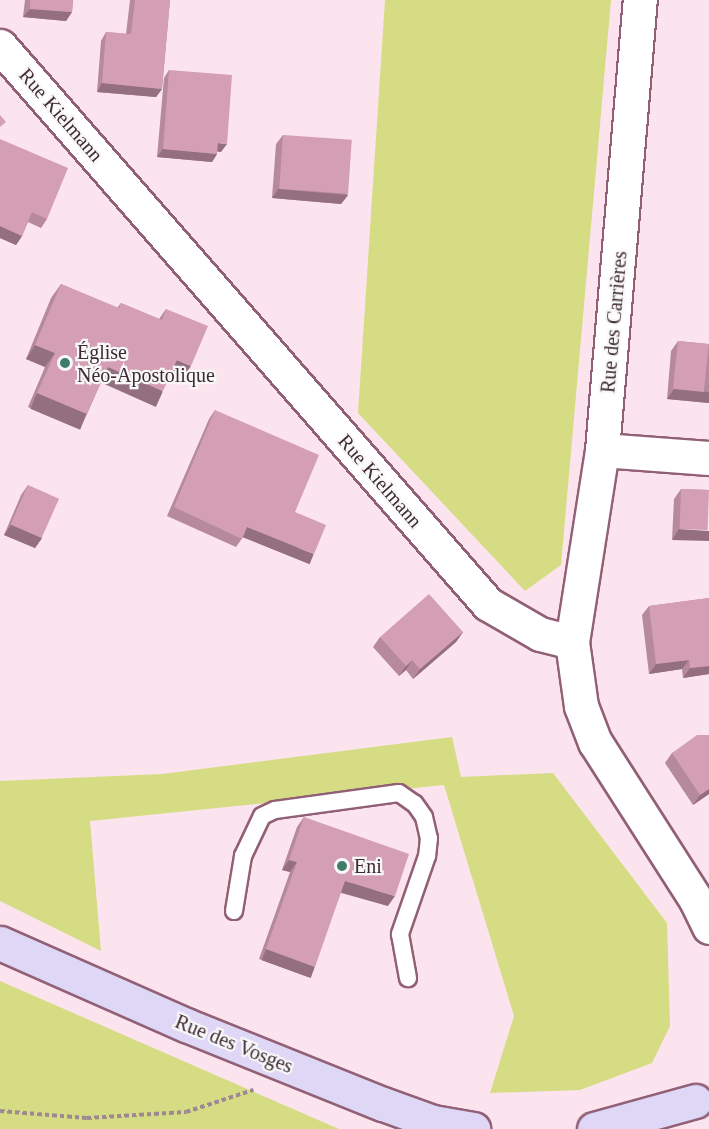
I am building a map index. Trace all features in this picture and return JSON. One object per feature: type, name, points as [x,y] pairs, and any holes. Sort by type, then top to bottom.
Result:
[{"type":"main road","name":"Rue des Vosges","points":[[0,943],[186,1025],[383,1104],[433,1122],[473,1129]]},
{"type":"main road","points":[[594,1129],[696,1105]]},
{"type":"street","name":"Rue des Carrières","points":[[572,642],[602,450],[640,0]]},
{"type":"street","name":"Rue Kielmann","points":[[0,46],[488,604],[540,634],[572,642]]},
{"type":"street","points":[[602,450],[709,459]]},
{"type":"street","points":[[572,642],[581,706],[595,742],[696,900],[709,927]]},
{"type":"lane","points":[[234,911],[243,856],[262,816],[275,810],[399,793],[415,804],[424,817],[429,838],[427,856],[400,933],[408,978]]},
{"type":"path","points":[[0,1111],[87,1118],[186,1112],[258,1088]]},
{"type":"green space","points":[[385,0],[611,0],[561,565],[525,591],[358,413]]},
{"type":"green space","points":[[452,737],[461,777],[553,773],[667,923],[670,1026],[652,1063],[580,1090],[490,1093],[514,1016],[444,785],[90,821],[101,951],[0,901],[0,781],[162,774]]},
{"type":"green space","points":[[0,981],[339,1129],[0,1129]]},
{"type":"building","points":[[30,0],[73,0],[72,12],[30,9]]},
{"type":"building","points":[[135,0],[170,0],[162,89],[102,83],[106,32],[131,34]]},
{"type":"building","points":[[169,70],[232,75],[227,144],[218,143],[217,154],[163,149]]},
{"type":"building","points":[[0,115],[6,122],[0,127]]},
{"type":"building","points":[[283,135],[352,140],[348,194],[279,189]]},
{"type":"building","points":[[0,139],[68,168],[47,219],[32,212],[22,236],[0,226]]},
{"type":"building","points":[[61,284],[119,308],[121,303],[162,320],[166,309],[208,326],[191,366],[177,360],[163,391],[108,367],[87,414],[37,393],[55,353],[35,345]]},
{"type":"building","points":[[678,341],[709,344],[704,392],[673,389]]},
{"type":"building","points":[[215,410],[319,455],[295,512],[326,525],[314,554],[247,527],[242,539],[174,507]]},
{"type":"building","points":[[28,485],[59,499],[42,538],[11,524]]},
{"type":"building","points":[[681,489],[709,490],[708,530],[680,529]]},
{"type":"building","points":[[429,594],[463,632],[420,669],[412,660],[406,666],[380,637]]},
{"type":"building","points":[[709,598],[709,666],[690,668],[689,660],[656,664],[649,606]]},
{"type":"building","points":[[697,735],[709,735],[709,789],[700,795],[672,753]]},
{"type":"building","points":[[304,817],[409,854],[395,896],[345,881],[315,967],[266,949],[297,862],[289,860]]},
{"type":"place","name":"Église Néo-Apostolique","points":[[65,363]]},
{"type":"place","name":"Eni","points":[[342,866]]}]
